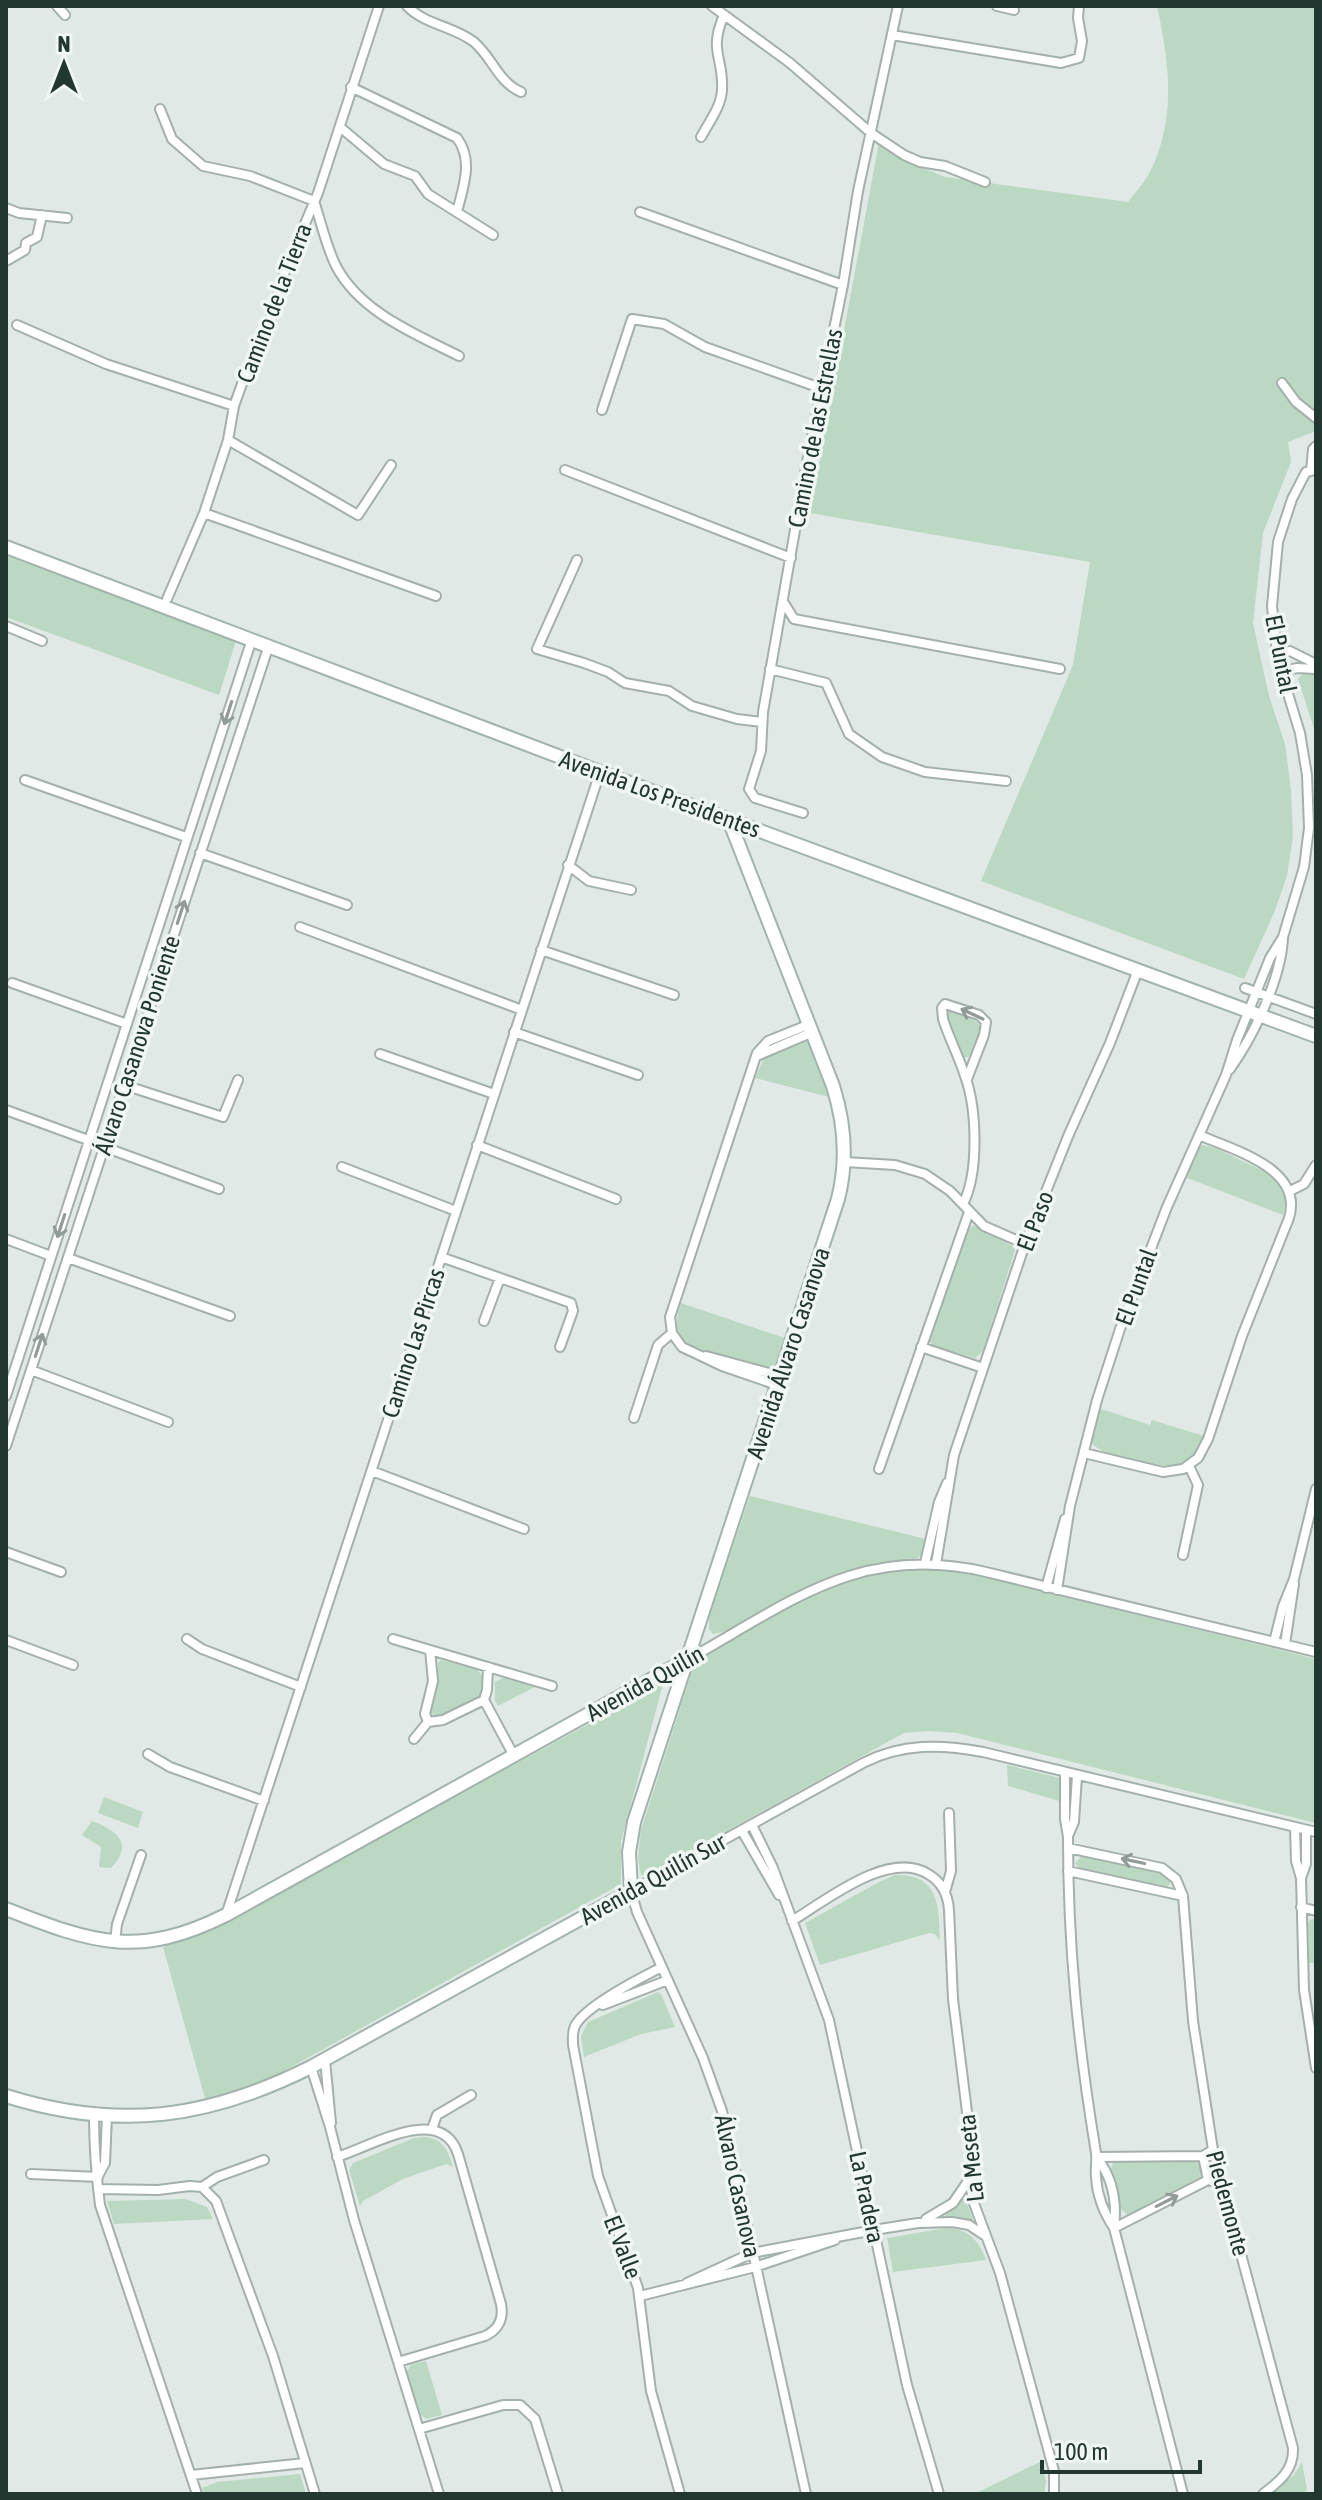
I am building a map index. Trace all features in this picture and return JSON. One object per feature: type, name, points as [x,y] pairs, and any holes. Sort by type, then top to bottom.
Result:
[{"type":"street","points":[[57,6],[65,15]]},
{"type":"street","name":"Camino de la Tierra","points":[[167,599],[204,513],[228,440],[234,406],[265,338],[285,271],[314,201],[379,6]]},
{"type":"street","points":[[407,6],[416,14],[472,40],[503,81],[521,92]]},
{"type":"street","points":[[712,6],[790,63],[871,133],[904,155],[920,162],[945,166],[985,182]]},
{"type":"street","name":"Camino de las Estrellas","points":[[803,813],[750,794],[749,787],[761,751],[770,669],[858,191],[898,6]]},
{"type":"street","points":[[997,6],[1014,10]]},
{"type":"street","points":[[892,35],[1061,63],[1072,62],[1079,58],[1082,49],[1079,6]]},
{"type":"street","points":[[701,137],[720,103],[721,77],[715,49],[717,30],[724,15]]},
{"type":"street","points":[[351,87],[457,138],[468,162],[457,212]]},
{"type":"street","points":[[160,109],[172,139],[203,166],[250,176],[314,201],[335,263],[356,293],[389,319],[459,356]]},
{"type":"street","points":[[340,127],[384,164],[415,176],[428,194],[493,235]]},
{"type":"street","points":[[6,208],[67,218]]},
{"type":"street","points":[[640,212],[843,285]]},
{"type":"street","points":[[6,261],[25,250],[26,243],[37,237],[42,215]]},
{"type":"street","points":[[602,410],[632,319],[664,324],[705,347],[823,389]]},
{"type":"street","points":[[17,325],[106,364],[234,406]]},
{"type":"street","points":[[1282,383],[1296,402],[1316,418]]},
{"type":"street","points":[[228,440],[358,515],[391,465]]},
{"type":"street","name":"El Puntal","points":[[1046,1588],[1097,1400],[1136,1283],[1254,1013],[1267,997],[1304,867],[1309,814],[1304,752],[1280,672],[1272,606],[1276,553],[1296,490],[1306,472],[1313,472],[1313,449],[1316,446]]},
{"type":"street","points":[[565,470],[791,558]]},
{"type":"street","points":[[204,513],[436,596]]},
{"type":"street","name":"Avenida Los Presidentes","points":[[6,547],[600,772],[1316,1036]]},
{"type":"street","points":[[577,560],[537,649],[608,672],[625,683],[669,691],[692,706],[737,719],[762,722]]},
{"type":"street","points":[[784,603],[794,619],[1060,669]]},
{"type":"street","points":[[6,626],[42,641]]},
{"type":"street","name":"Álvaro Casanova Poniente","points":[[6,1396],[10,1369],[51,1256],[252,639]]},
{"type":"street","name":"Álvaro Casanova Poniente","points":[[6,1446],[269,645]]},
{"type":"street","points":[[1276,652],[1290,651],[1316,666]]},
{"type":"street","points":[[1280,672],[1316,666]]},
{"type":"street","points":[[770,669],[826,683],[849,734],[882,757],[925,772],[1006,781]]},
{"type":"street","name":"Camino Las Pircas","points":[[226,1915],[600,772]]},
{"type":"street","points":[[25,780],[186,837]]},
{"type":"street","points":[[199,803],[215,808]]},
{"type":"street","name":"Avenida Álvaro Casanova","points":[[631,1891],[629,1852],[634,1822],[838,1199],[845,1162],[840,1108],[812,1028],[729,820]]},
{"type":"street","points":[[200,853],[347,905]]},
{"type":"street","points":[[568,865],[589,881],[631,890]]},
{"type":"street","points":[[300,927],[522,1010]]},
{"type":"street","name":"El Puntal","points":[[1254,1013],[1256,992],[1270,958],[1283,937]]},
{"type":"street","points":[[541,950],[674,995]]},
{"type":"street","name":"El Paso","points":[[936,1564],[954,1455],[1025,1244],[1138,970]]},
{"type":"street","points":[[12,983],[127,1024]]},
{"type":"street","points":[[1245,988],[1316,1014]]},
{"type":"street","points":[[879,1469],[971,1189],[972,1112],[967,1079],[943,1019],[942,1008],[945,1004],[979,1015],[986,1022],[967,1079]]},
{"type":"street","points":[[779,1380],[731,1361],[682,1347],[672,1333],[670,1317],[755,1058],[768,1041],[812,1028]]},
{"type":"street","points":[[514,1032],[638,1075]]},
{"type":"street","points":[[380,1054],[494,1094]]},
{"type":"street","points":[[124,1085],[223,1117],[238,1080]]},
{"type":"street","points":[[6,1110],[88,1140]]},
{"type":"street","points":[[1084,1453],[1163,1472],[1189,1466],[1202,1453],[1242,1336],[1291,1212],[1290,1191],[1285,1181],[1272,1169],[1199,1135]]},
{"type":"street","points":[[477,1145],[616,1199]]},
{"type":"street","points":[[104,1147],[219,1189]]},
{"type":"street","points":[[845,1162],[885,1164],[916,1171],[943,1184],[991,1231],[1025,1244]]},
{"type":"street","points":[[1290,1191],[1304,1184],[1316,1165]]},
{"type":"street","points":[[342,1167],[456,1211]]},
{"type":"street","points":[[71,1194],[87,1200]]},
{"type":"street","points":[[6,1239],[51,1256]]},
{"type":"street","points":[[441,1257],[571,1303],[572,1316],[560,1347]]},
{"type":"street","points":[[68,1258],[230,1316]]},
{"type":"street","points":[[484,1321],[500,1278]]},
{"type":"street","points":[[634,1418],[658,1345],[672,1333]]},
{"type":"street","points":[[921,1347],[983,1368]]},
{"type":"street","points":[[31,1370],[168,1422]]},
{"type":"street","points":[[1183,1555],[1198,1485],[1189,1466]]},
{"type":"street","points":[[372,1471],[524,1529]]},
{"type":"street","name":"El Paso","points":[[925,1563],[939,1502],[949,1479]]},
{"type":"street","points":[[1274,1642],[1313,1512],[1316,1489]]},
{"type":"street","name":"El Puntal","points":[[1057,1590],[1070,1506]]},
{"type":"street","points":[[6,1552],[61,1572]]},
{"type":"street","name":"Avenida Quilín","points":[[6,1909],[71,1934],[115,1942],[171,1938],[226,1915],[793,1599],[842,1576],[887,1566],[925,1563],[970,1568],[1316,1652]]},
{"type":"street","points":[[1285,1644],[1294,1600],[1294,1579]]},
{"type":"street","points":[[187,1639],[195,1646],[301,1687]]},
{"type":"street","points":[[393,1639],[552,1686]]},
{"type":"street","points":[[6,1640],[73,1665]]},
{"type":"street","points":[[428,1722],[425,1714],[433,1681],[430,1650]]},
{"type":"street","points":[[488,1667],[484,1700],[514,1756]]},
{"type":"street","points":[[414,1739],[428,1722],[443,1720],[484,1700]]},
{"type":"street","name":"Avenida Quilín Sur","points":[[6,2096],[53,2109],[101,2116],[152,2116],[205,2108],[264,2090],[325,2060],[873,1758],[912,1747],[934,1745],[965,1749],[1311,1831]]},
{"type":"street","points":[[148,1754],[170,1767],[264,1801]]},
{"type":"street","points":[[1065,1773],[1074,2000],[1079,2053],[1097,2157],[1096,2175],[1099,2193],[1114,2228],[1183,2494]]},
{"type":"street","points":[[1068,1837],[1074,1822],[1077,1776]]},
{"type":"street","name":"La Meseta","points":[[949,1813],[950,1876],[945,1892],[949,1910],[958,2055],[971,2145],[970,2177],[974,2209],[1000,2273],[1050,2455],[1055,2477],[1054,2494]]},
{"type":"street","name":"La Pradera","points":[[752,1825],[773,1868],[784,1903]]},
{"type":"street","points":[[1295,1827],[1296,1861],[1301,1878]]},
{"type":"street","name":"La Pradera","points":[[742,1831],[784,1903],[829,2020],[907,2385],[939,2494]]},
{"type":"street","points":[[1311,1831],[1301,1878],[1301,1907],[1304,1990],[1316,2068]]},
{"type":"street","points":[[1068,1848],[1162,1868],[1176,1879],[1183,1896]]},
{"type":"street","points":[[115,1942],[117,1924],[141,1855]]},
{"type":"street","points":[[932,1876],[944,1871],[950,1861]]},
{"type":"street","points":[[792,1921],[887,1868],[906,1866],[932,1876],[945,1892]]},
{"type":"street","points":[[1068,1871],[1183,1896]]},
{"type":"street","name":"Álvaro Casanova","points":[[631,1891],[637,1912],[703,2058],[722,2111],[806,2494]]},
{"type":"street","name":"Piedemonte","points":[[1183,1896],[1194,2033],[1213,2150],[1293,2448],[1288,2471],[1263,2494]]},
{"type":"street","points":[[1301,1907],[1316,1911]]},
{"type":"street","name":"El Valle","points":[[662,1967],[585,2013],[575,2026],[573,2045],[598,2176],[640,2296],[651,2391],[680,2494]]},
{"type":"street","points":[[595,2008],[668,1980]]},
{"type":"street","points":[[325,2060],[330,2127]]},
{"type":"street","points":[[311,2067],[354,2220],[439,2494]]},
{"type":"street","points":[[432,2129],[440,2113],[471,2095]]},
{"type":"street","points":[[101,2116],[94,2164],[100,2205],[197,2494]]},
{"type":"street","points":[[337,2157],[415,2129],[432,2129],[447,2136],[456,2147],[501,2304],[500,2323],[485,2336],[398,2362]]},
{"type":"street","points":[[1097,2157],[1203,2156],[1213,2150]]},
{"type":"street","points":[[1203,2156],[1208,2180]]},
{"type":"street","points":[[1097,2157],[1112,2187],[1114,2228]]},
{"type":"street","points":[[98,2189],[202,2187],[217,2177],[264,2160]]},
{"type":"street","points":[[31,2174],[98,2176]]},
{"type":"street","points":[[918,2223],[953,2203],[970,2177]]},
{"type":"street","points":[[1114,2228],[1208,2180],[1223,2184]]},
{"type":"street","points":[[202,2187],[209,2192],[221,2212],[273,2356],[315,2494]]},
{"type":"street","points":[[687,2283],[752,2253],[918,2223],[961,2223],[977,2229],[987,2239]]},
{"type":"street","points":[[640,2296],[755,2267],[842,2237]]},
{"type":"street","points":[[419,2429],[503,2405],[525,2407],[537,2424],[558,2494]]},
{"type":"street","points":[[191,2475],[305,2463]]},
{"type":"green space","points":[[1157,6],[1316,6],[1316,431],[1288,442],[1291,462],[1263,533],[1253,623],[1269,696],[1285,744],[1293,836],[1287,876],[1244,979],[981,881],[1073,665],[1090,562],[810,513],[880,137],[915,165],[945,177],[1128,202],[1150,172],[1159,152],[1167,111],[1165,48]]},
{"type":"green space","points":[[6,556],[236,641],[219,695],[6,617]]},
{"type":"green space","points":[[1305,671],[1316,674],[1316,735],[1298,679]]},
{"type":"green space","points":[[952,1010],[971,1018],[981,1027],[980,1039],[968,1057],[963,1057],[946,1014]]},
{"type":"green space","points":[[804,1039],[809,1043],[829,1097],[755,1078],[764,1058]]},
{"type":"green space","points":[[1203,1145],[1249,1164],[1274,1179],[1284,1194],[1283,1215],[1185,1177],[1197,1149]]},
{"type":"green space","points":[[974,1225],[1015,1250],[983,1351],[975,1358],[933,1346],[930,1341],[966,1231]]},
{"type":"green space","points":[[681,1303],[785,1338],[774,1371],[688,1346],[677,1326]]},
{"type":"green space","points":[[1101,1409],[1150,1425],[1152,1420],[1204,1436],[1193,1456],[1181,1464],[1134,1461],[1107,1453],[1092,1443]]},
{"type":"green space","points":[[750,1496],[926,1539],[924,1551],[918,1558],[862,1567],[828,1577],[726,1631],[713,1634],[709,1629],[709,1617]]},
{"type":"green space","points":[[903,1569],[939,1569],[989,1578],[1316,1659],[1316,1823],[957,1733],[928,1731],[904,1733],[650,1873],[641,1875],[638,1858],[641,1830],[694,1665],[703,1655],[824,1590]]},
{"type":"green space","points":[[440,1660],[477,1669],[484,1679],[481,1695],[437,1717],[430,1713]]},
{"type":"green space","points":[[503,1678],[535,1687],[498,1706],[495,1682]]},
{"type":"green space","points":[[663,1684],[621,1841],[621,1884],[239,2096],[208,2109],[163,1947],[221,1923]]},
{"type":"green space","points":[[1007,1765],[1064,1779],[1063,1802],[1008,1786]]},
{"type":"green space","points":[[104,1797],[143,1812],[138,1828],[98,1813]]},
{"type":"green space","points":[[92,1821],[120,1838],[122,1851],[111,1868],[99,1867],[101,1847],[82,1835]]},
{"type":"green space","points":[[1082,1855],[1164,1872],[1171,1881],[1167,1888],[1162,1888],[1084,1871],[1075,1864]]},
{"type":"green space","points":[[895,1875],[910,1876],[929,1886],[937,1905],[940,1941],[935,1934],[929,1933],[820,1965],[805,1923]]},
{"type":"green space","points":[[1316,1918],[1316,1963],[1309,1963],[1308,1924]]},
{"type":"green space","points":[[658,1992],[675,2027],[641,2034],[584,2057],[581,2036],[588,2022]]},
{"type":"green space","points":[[424,2137],[444,2146],[453,2167],[446,2164],[403,2179],[363,2201],[360,2206],[349,2170],[353,2163],[414,2138]]},
{"type":"green space","points":[[1122,2160],[1193,2160],[1200,2165],[1202,2178],[1129,2216],[1121,2209],[1110,2172],[1113,2163]]},
{"type":"green space","points":[[964,2196],[973,2220],[947,2218],[945,2215]]},
{"type":"green space","points":[[186,2199],[207,2207],[213,2219],[114,2224],[107,2201]]},
{"type":"green space","points":[[946,2228],[971,2236],[986,2260],[893,2272],[887,2238]]},
{"type":"green space","points":[[426,2361],[442,2415],[426,2419],[420,2414],[406,2372],[411,2365]]},
{"type":"green space","points":[[1042,2461],[1046,2482],[1044,2494],[974,2494]]},
{"type":"green space","points":[[1302,2462],[1307,2490],[1301,2494],[1269,2494],[1294,2475]]},
{"type":"green space","points":[[300,2474],[306,2494],[205,2494],[202,2488],[217,2482]]}]
